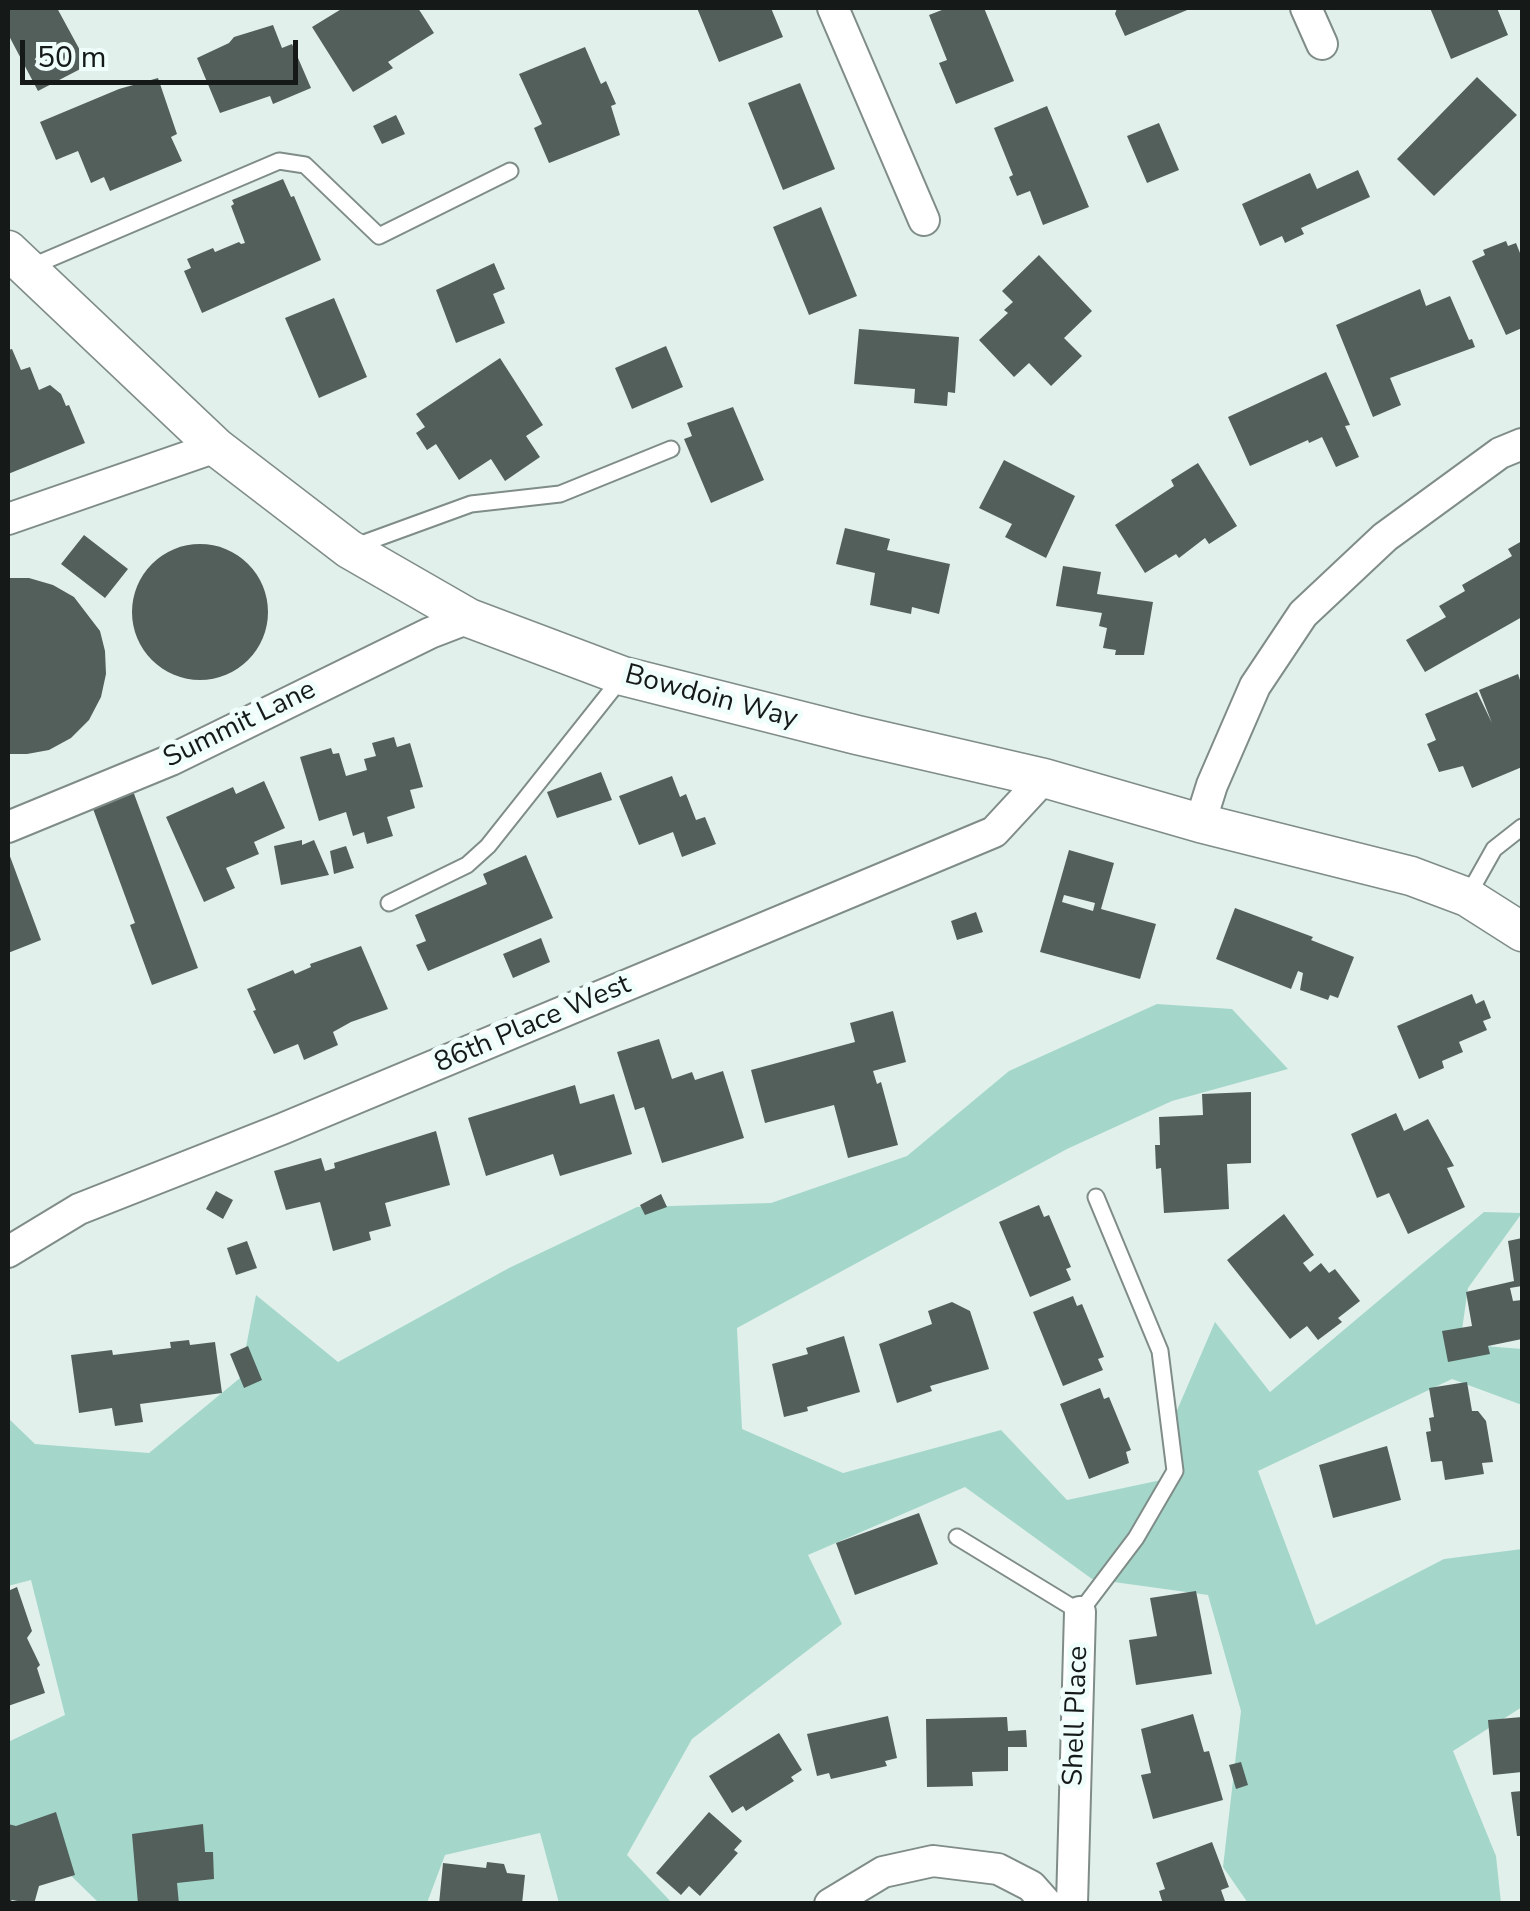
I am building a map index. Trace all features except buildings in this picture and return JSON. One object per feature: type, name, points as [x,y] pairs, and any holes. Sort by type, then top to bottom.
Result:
[{"type":"street","points":[[834,8],[924,220]]},
{"type":"street","points":[[1306,8],[1322,44]]},
{"type":"street","name":"Bowdoin Way","points":[[18,259],[216,447],[349,548],[469,618],[623,676],[857,736],[1044,778],[1200,823],[1411,876],[1467,897],[1522,932]]},
{"type":"street","points":[[1200,823],[1212,785],[1255,686],[1303,614],[1384,537],[1500,453],[1522,444]]},
{"type":"street","points":[[8,519],[216,447]]},
{"type":"street","name":"Summit Lane","points":[[8,827],[170,760],[430,633],[469,618]]},
{"type":"street","name":"86th Place West","points":[[8,1252],[79,1208],[282,1130],[994,832],[1044,778]]},
{"type":"street","name":"Shell Place","points":[[1072,1904],[1080,1612]]},
{"type":"street","points":[[830,1904],[883,1872],[933,1861],[998,1868],[1031,1886],[1047,1904]]},
{"type":"lane","points":[[18,259],[278,161],[305,165],[378,236],[510,171]]},
{"type":"lane","points":[[349,548],[470,504],[560,494],[671,449]]},
{"type":"lane","points":[[389,904],[467,865],[488,846],[623,676]]},
{"type":"lane","points":[[1467,897],[1494,849],[1522,826]]},
{"type":"lane","points":[[1080,1612],[1136,1538],[1176,1471],[1160,1351],[1096,1197]]},
{"type":"lane","name":"Shell Place","points":[[958,1536],[1080,1612]]},
{"type":"green space","points":[[1157,1004],[1232,1009],[1288,1069],[1172,1101],[1067,1149],[737,1328],[742,1429],[843,1473],[1001,1430],[1067,1500],[1166,1479],[1175,1415],[1215,1322],[1270,1392],[1484,1212],[1522,1213],[1468,1288],[1460,1344],[1522,1349],[1522,1405],[1452,1379],[1258,1471],[1316,1625],[1444,1559],[1522,1549],[1522,1707],[1453,1751],[1496,1856],[1501,1903],[1248,1903],[1223,1867],[1241,1711],[1208,1595],[1092,1579],[965,1487],[808,1555],[842,1624],[692,1739],[627,1855],[672,1903],[559,1903],[540,1833],[445,1855],[427,1903],[99,1903],[24,1830],[8,1831],[8,1742],[65,1715],[31,1580],[8,1586],[8,1418],[35,1444],[149,1453],[240,1378],[256,1295],[338,1362],[509,1268],[637,1207],[771,1203],[907,1156],[1009,1071]]}]
